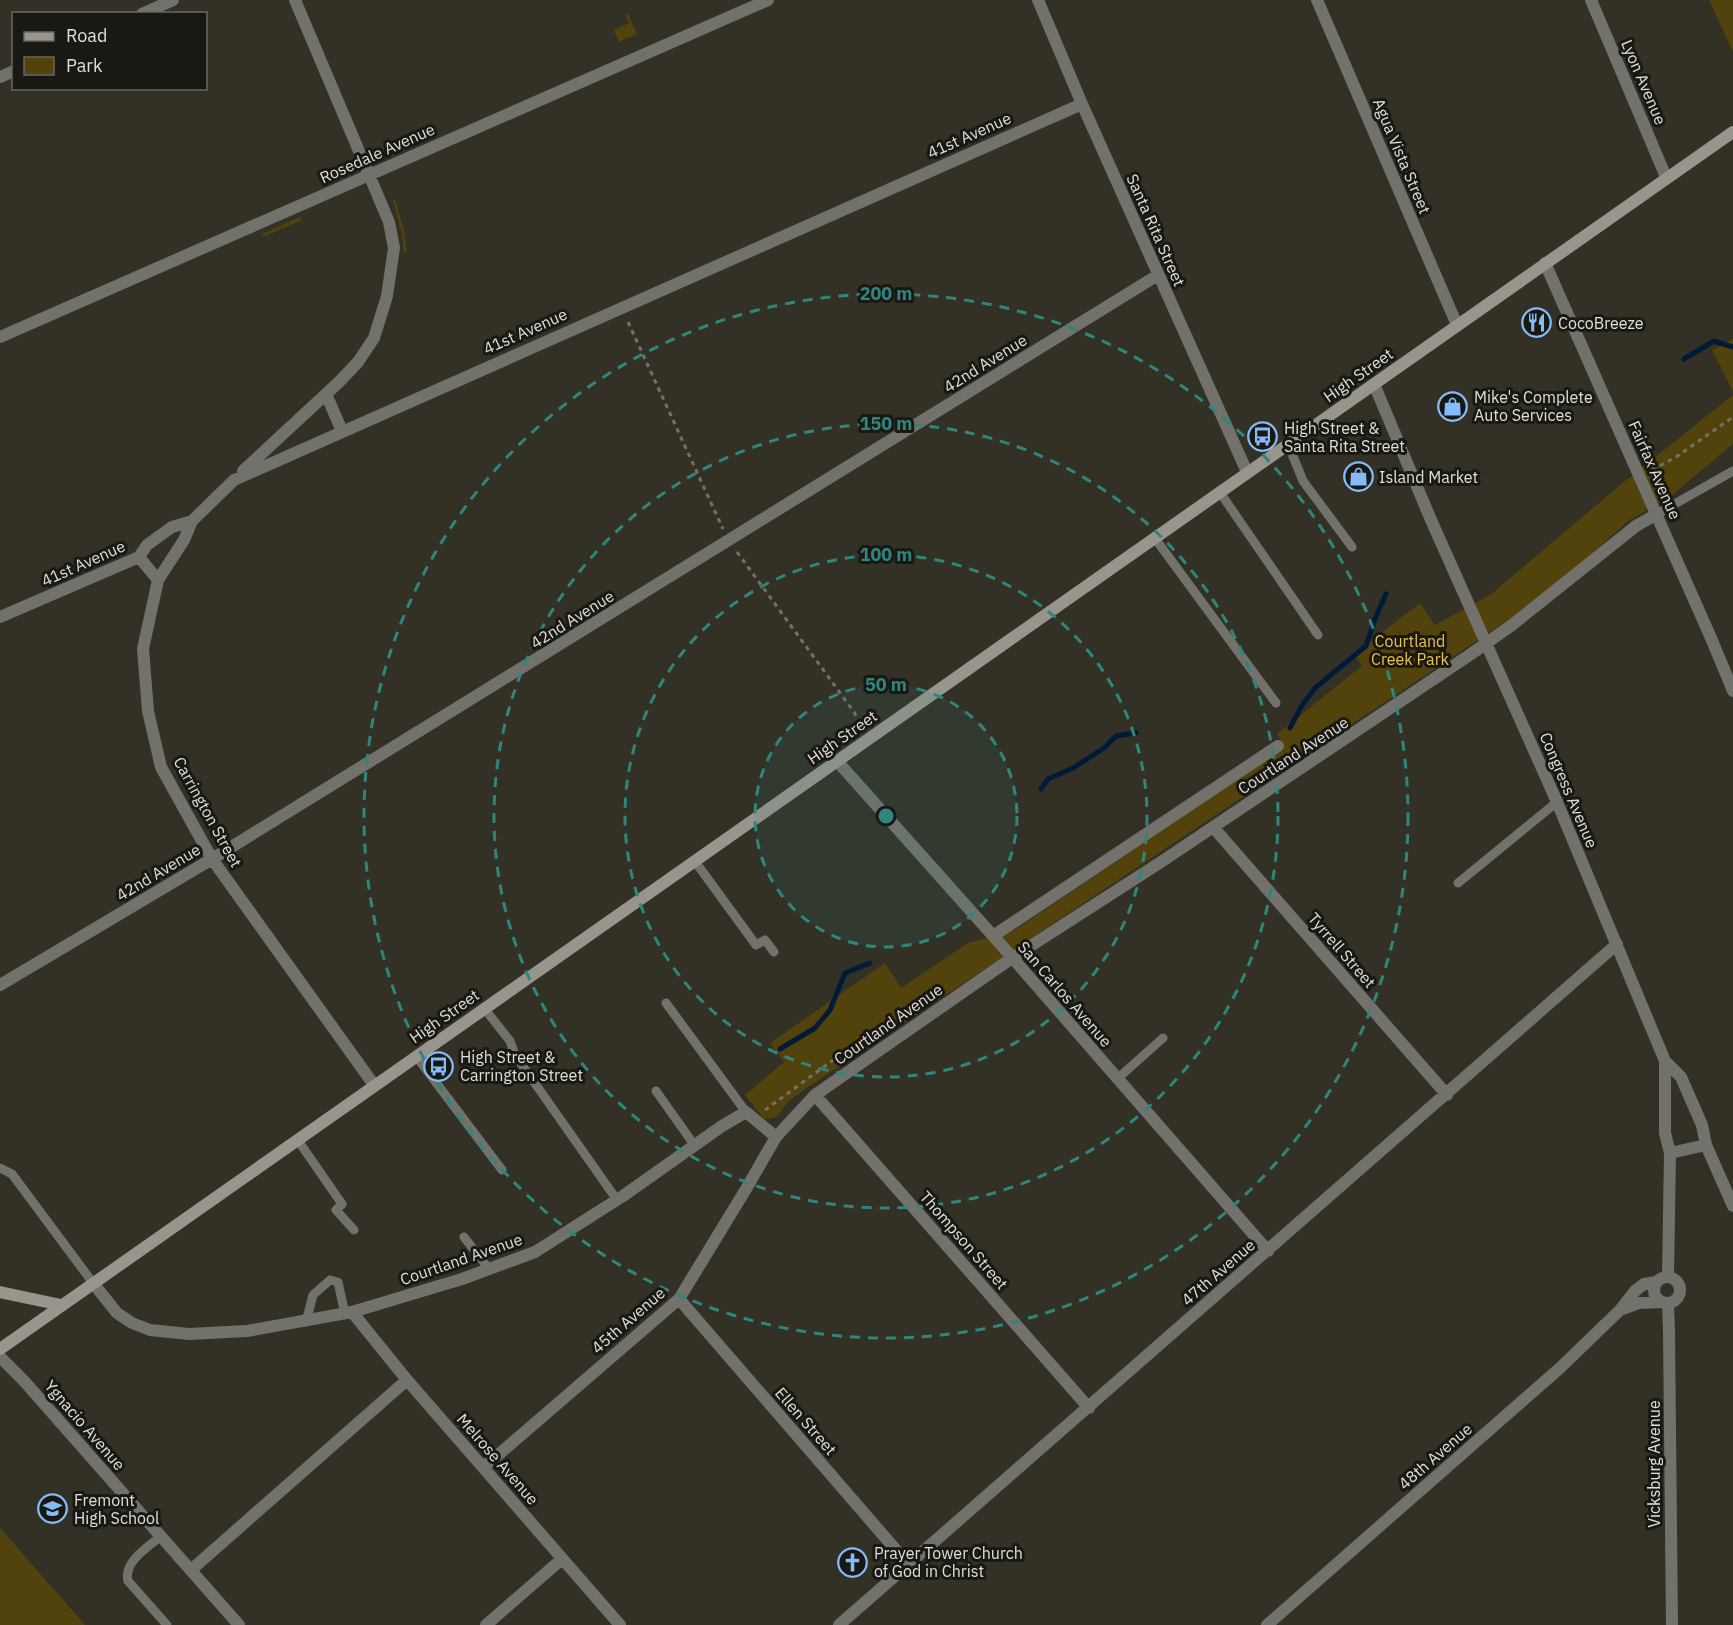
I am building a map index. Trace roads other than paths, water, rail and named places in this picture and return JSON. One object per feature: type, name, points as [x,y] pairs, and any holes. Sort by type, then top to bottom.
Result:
[{"type":"main road","name":"High Street","points":[[0,1349],[1733,132]]},
{"type":"main road","points":[[0,1292],[61,1305]]},
{"type":"street","points":[[146,12],[173,0]]},
{"type":"street","points":[[234,480],[358,362],[374,338],[387,296],[394,248],[389,222],[295,0]]},
{"type":"street","name":"Rosedale Avenue","points":[[0,337],[768,0]]},
{"type":"street","name":"Santa Rita Street","points":[[1038,0],[1082,104],[1247,472]]},
{"type":"street","name":"Agua Vista Street","points":[[1317,0],[1457,325]]},
{"type":"street","name":"Lyon Avenue","points":[[1591,0],[1666,177]]},
{"type":"street","name":"41st Avenue","points":[[0,617],[139,557],[147,545],[172,527],[192,521],[234,480],[1082,104]]},
{"type":"street","name":"Fairfax Avenue","points":[[1545,262],[1733,691]]},
{"type":"street","name":"42nd Avenue","points":[[0,985],[212,859],[1158,275]]},
{"type":"street","name":"Congress Avenue","points":[[1374,384],[1436,531],[1557,802],[1665,1061],[1681,1077],[1702,1125],[1706,1145],[1733,1206]]},
{"type":"street","points":[[326,394],[342,431]]},
{"type":"street","name":"Courtland Avenue","points":[[776,1137],[815,1095],[1012,958],[1389,711],[1487,643],[1636,526],[1656,514]]},
{"type":"street","name":"Carrington Street","points":[[192,521],[184,540],[158,580],[143,649],[148,711],[161,767],[212,859],[374,1085]]},
{"type":"street","points":[[139,557],[158,580]]},
{"type":"street","name":"Courtland Avenue","points":[[993,936],[1278,746]]},
{"type":"street","name":"San Carlos Avenue","points":[[837,760],[1268,1251]]},
{"type":"street","name":"Tyrrell Street","points":[[1213,827],[1447,1095]]},
{"type":"street","name":"47th Avenue","points":[[839,1625],[1617,944]]},
{"type":"street","points":[[1665,1061],[1665,1133],[1670,1153],[1662,1280],[1655,1293],[1665,1302]]},
{"type":"street","name":"Thompson Street","points":[[815,1095],[1089,1408]]},
{"type":"street","points":[[746,1112],[776,1137]]},
{"type":"street","name":"Courtland Avenue","points":[[93,1283],[117,1313],[132,1323],[150,1330],[189,1334],[223,1334],[306,1322],[348,1313],[462,1279],[534,1252],[617,1200],[722,1126],[746,1112]]},
{"type":"street","name":"45th Avenue","points":[[484,1467],[679,1299],[776,1137]]},
{"type":"street","points":[[1670,1153],[1706,1145]]},
{"type":"street","points":[[1621,1309],[1639,1303],[1665,1302],[1678,1296],[1680,1288],[1676,1281],[1662,1280]]},
{"type":"street","name":"48th Avenue","points":[[1267,1625],[1560,1368],[1621,1309],[1635,1291],[1644,1284],[1662,1280]]},
{"type":"street","name":"Ellen Street","points":[[679,1299],[909,1565]]},
{"type":"street","name":"Vicksburg Avenue","points":[[1665,1302],[1670,1331],[1672,1625]]},
{"type":"street","name":"Melrose Avenue","points":[[348,1313],[620,1625]]},
{"type":"street","name":"Ygnacio Avenue","points":[[0,1357],[24,1381],[239,1625]]},
{"type":"street","points":[[191,1570],[407,1380]]},
{"type":"street","points":[[486,1625],[562,1559]]},
{"type":"lane","points":[[1287,444],[1303,481],[1352,547]]},
{"type":"lane","points":[[1656,514],[1733,471]]},
{"type":"lane","points":[[1219,492],[1318,635]]},
{"type":"lane","points":[[1154,537],[1276,703]]},
{"type":"lane","points":[[1458,883],[1557,802]]},
{"type":"lane","points":[[694,861],[756,945],[765,940],[774,952]]},
{"type":"lane","points":[[666,1004],[746,1112]]},
{"type":"lane","points":[[484,1008],[510,1041],[515,1055],[617,1200]]},
{"type":"lane","points":[[1118,1079],[1163,1038]]},
{"type":"lane","points":[[416,1056],[502,1170]]},
{"type":"lane","points":[[656,1091],[695,1146]]},
{"type":"lane","points":[[297,1139],[342,1204],[336,1210],[354,1230]]},
{"type":"lane","points":[[0,1168],[12,1174],[93,1283]]},
{"type":"lane","points":[[464,1237],[489,1269]]},
{"type":"lane","points":[[306,1322],[313,1295],[330,1280],[338,1282],[348,1313]]},
{"type":"lane","points":[[161,1536],[129,1565],[127,1576],[128,1581],[167,1625]]},
{"type":"waterway","points":[[1684,359],[1714,341],[1733,347]]},
{"type":"waterway","points":[[1290,728],[1301,707],[1315,688],[1366,646],[1386,594]]},
{"type":"waterway","points":[[1041,789],[1048,779],[1073,768],[1104,748],[1116,736],[1136,733]]},
{"type":"waterway","points":[[780,1049],[815,1028],[830,1010],[845,973],[870,963]]},
{"type":"place","name":"CocoBreeze","points":[[1537,323]]},
{"type":"place","name":"Mike's Complete Auto Services","points":[[1453,406]]},
{"type":"place","name":"High Street & Santa Rita Street","points":[[1263,437]]},
{"type":"place","name":"Island Market","points":[[1358,477]]},
{"type":"place","name":"High Street & Carrington Street","points":[[439,1066]]},
{"type":"place","name":"Fremont High School","points":[[53,1509]]},
{"type":"place","name":"Prayer Tower Church of God in Christ","points":[[853,1562]]},
{"type":"park label","name":"Courtland Creek Park","points":[[1410,650]]}]
